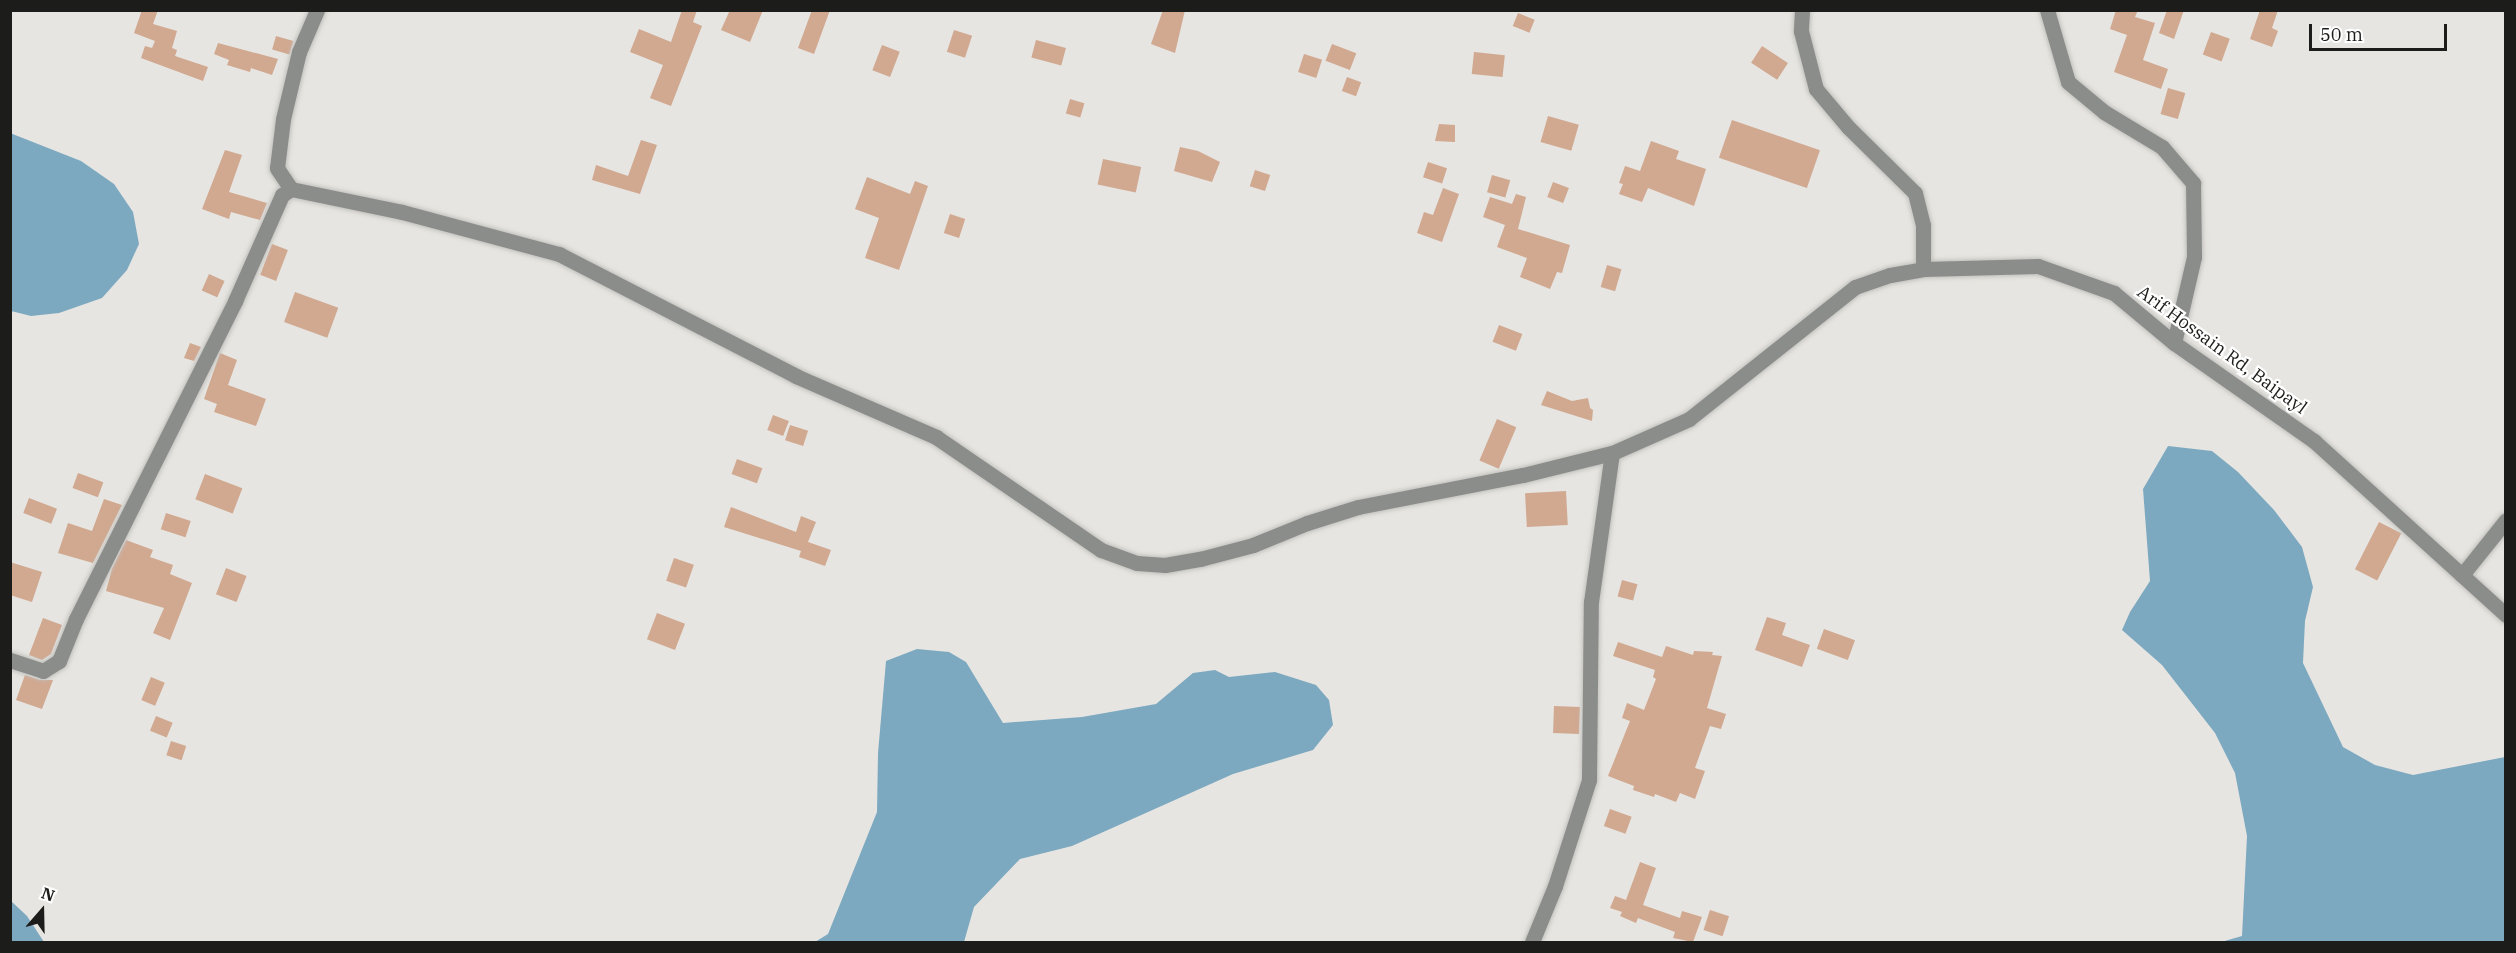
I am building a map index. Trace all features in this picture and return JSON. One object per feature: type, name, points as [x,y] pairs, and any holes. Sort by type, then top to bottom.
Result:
[{"type":"street","points":[[10,660],[43,671],[59,661],[76,619],[219,333],[282,195],[291,189],[277,168],[283,119],[299,52],[317,10]]},
{"type":"street","points":[[1802,10],[1801,31],[1816,88],[1848,126],[1916,193],[1923,225],[1923,269]]},
{"type":"street","points":[[2047,10],[2068,82],[2104,112],[2162,147],[2193,183],[2194,257],[2174,343]]},
{"type":"street","name":"Arif Hossain Rd, Baipayl","points":[[291,189],[402,212],[559,254],[796,376],[936,437],[1101,550],[1137,563],[1165,565],[1200,559],[1253,545],[1307,523],[1358,507],[1523,475],[1612,453],[1689,419],[1855,287],[1905,270],[2038,266],[2114,293],[2174,343],[2314,441],[2505,615]]},
{"type":"street","points":[[1532,942],[1555,886],[1589,780],[1591,602],[1612,453]]},
{"type":"street","points":[[2462,575],[2505,520]]},
{"type":"water","points":[[10,133],[81,161],[114,184],[133,212],[139,244],[127,270],[102,298],[59,313],[31,316],[11,311]]},
{"type":"water","points":[[2168,446],[2212,451],[2238,472],[2274,510],[2302,547],[2313,587],[2305,621],[2303,663],[2343,747],[2375,765],[2413,775],[2505,757],[2505,942],[2221,942],[2242,936],[2247,836],[2235,773],[2215,733],[2162,665],[2122,630],[2130,612],[2150,581],[2143,489]]},
{"type":"water","points":[[917,649],[949,652],[966,662],[1003,723],[1082,717],[1156,704],[1193,673],[1215,670],[1229,677],[1275,672],[1316,685],[1329,700],[1333,725],[1313,750],[1233,774],[1072,846],[1020,859],[974,907],[964,942],[815,942],[828,934],[877,812],[878,753],[886,661]]},
{"type":"water","points":[[11,901],[27,916],[44,942],[11,942]]},
{"type":"building","points":[[142,10],[158,10],[153,24],[177,31],[172,48],[177,50],[175,56],[208,67],[203,81],[141,58],[145,46],[152,48],[155,41],[134,33]]},
{"type":"building","points":[[682,10],[697,10],[693,22],[702,26],[671,106],[650,98],[663,65],[630,52],[639,29],[671,42]]},
{"type":"building","points":[[730,10],[763,10],[750,42],[721,30]]},
{"type":"building","points":[[812,10],[830,10],[814,54],[798,48]]},
{"type":"building","points":[[1163,10],[1185,10],[1175,53],[1151,44]]},
{"type":"building","points":[[2116,10],[2138,10],[2135,17],[2155,23],[2143,60],[2168,69],[2161,89],[2114,72],[2127,35],[2110,29]]},
{"type":"building","points":[[2167,10],[2184,10],[2174,39],[2159,33]]},
{"type":"building","points":[[2260,10],[2278,10],[2272,28],[2278,31],[2272,47],[2250,39]]},
{"type":"building","points":[[1518,13],[1535,20],[1529,33],[1513,26]]},
{"type":"building","points":[[954,30],[972,36],[965,58],[947,52]]},
{"type":"building","points":[[2211,32],[2230,39],[2222,61],[2203,55]]},
{"type":"building","points":[[276,36],[293,41],[289,54],[272,49]]},
{"type":"building","points":[[1036,40],[1066,48],[1061,65],[1031,57]]},
{"type":"building","points":[[218,43],[278,59],[272,75],[251,68],[250,72],[227,65],[229,60],[214,54]]},
{"type":"building","points":[[1332,44],[1356,53],[1350,70],[1326,61]]},
{"type":"building","points":[[882,45],[900,52],[890,77],[872,70]]},
{"type":"building","points":[[1762,46],[1788,63],[1777,80],[1751,63]]},
{"type":"building","points":[[1474,52],[1505,55],[1503,77],[1472,74]]},
{"type":"building","points":[[1304,54],[1322,60],[1316,78],[1298,72]]},
{"type":"building","points":[[1347,77],[1361,82],[1356,96],[1342,91]]},
{"type":"building","points":[[2168,88],[2185,93],[2178,119],[2161,114]]},
{"type":"building","points":[[1070,99],[1084,103],[1080,118],[1066,113]]},
{"type":"building","points":[[1548,116],[1579,125],[1571,151],[1541,142]]},
{"type":"building","points":[[1732,120],[1820,150],[1807,188],[1719,158]]},
{"type":"building","points":[[1439,124],[1455,125],[1455,142],[1435,141]]},
{"type":"building","points":[[641,140],[657,145],[640,194],[592,180],[596,165],[628,176]]},
{"type":"building","points":[[1651,141],[1679,151],[1676,159],[1706,169],[1694,206],[1648,188],[1642,202],[1619,194],[1623,184],[1619,183],[1625,166],[1640,171]]},
{"type":"building","points":[[1180,147],[1198,151],[1220,162],[1212,182],[1174,171]]},
{"type":"building","points":[[225,150],[242,155],[229,192],[267,203],[260,220],[231,212],[229,219],[202,209]]},
{"type":"building","points":[[1103,159],[1141,167],[1136,193],[1098,184]]},
{"type":"building","points":[[1428,162],[1447,168],[1442,183],[1423,177]]},
{"type":"building","points":[[1255,170],[1270,175],[1265,191],[1250,186]]},
{"type":"building","points":[[1492,175],[1510,180],[1505,198],[1487,192]]},
{"type":"building","points":[[867,177],[910,194],[915,181],[928,186],[899,270],[865,258],[879,218],[855,209]]},
{"type":"building","points":[[1553,182],[1569,188],[1563,203],[1547,197]]},
{"type":"building","points":[[1443,188],[1459,194],[1442,242],[1417,233],[1424,212],[1433,215]]},
{"type":"building","points":[[1516,194],[1526,197],[1518,229],[1570,245],[1562,273],[1557,272],[1550,289],[1520,277],[1527,258],[1497,247],[1505,225],[1483,217],[1490,197],[1512,204]]},
{"type":"building","points":[[950,214],[965,219],[959,238],[944,233]]},
{"type":"building","points":[[272,244],[288,250],[276,281],[260,275]]},
{"type":"building","points":[[1607,265],[1621,269],[1615,291],[1601,287]]},
{"type":"building","points":[[209,274],[225,281],[217,297],[202,290]]},
{"type":"building","points":[[295,292],[338,308],[327,338],[284,322]]},
{"type":"building","points":[[1499,325],[1522,334],[1516,351],[1493,342]]},
{"type":"building","points":[[190,343],[201,347],[194,361],[184,358]]},
{"type":"building","points":[[220,353],[237,360],[228,385],[266,399],[256,426],[214,412],[217,404],[204,399]]},
{"type":"building","points":[[1547,391],[1572,401],[1588,398],[1590,408],[1593,410],[1592,421],[1541,405]]},
{"type":"building","points":[[773,415],[789,421],[783,436],[767,430]]},
{"type":"building","points":[[1497,419],[1516,427],[1499,469],[1479,460]]},
{"type":"building","points":[[790,425],[808,431],[803,446],[785,440]]},
{"type":"building","points":[[737,459],[762,468],[757,483],[732,474]]},
{"type":"building","points":[[78,473],[103,482],[98,497],[73,488]]},
{"type":"building","points":[[205,474],[242,488],[233,514],[195,499]]},
{"type":"building","points":[[1566,491],[1568,525],[1527,527],[1525,493]]},
{"type":"building","points":[[29,498],[57,509],[51,524],[23,513]]},
{"type":"building","points":[[104,499],[122,505],[93,563],[58,553],[68,523],[92,531]]},
{"type":"building","points":[[731,507],[796,532],[801,516],[816,522],[808,542],[831,550],[825,566],[799,557],[801,551],[724,527]]},
{"type":"building","points":[[166,513],[191,521],[185,537],[161,529]]},
{"type":"building","points":[[2379,522],[2401,533],[2377,581],[2355,569]]},
{"type":"building","points":[[126,540],[153,550],[150,557],[173,565],[170,574],[192,583],[170,640],[153,633],[164,608],[106,591],[112,569]]},
{"type":"building","points":[[674,558],[694,565],[686,588],[666,581]]},
{"type":"building","points":[[10,562],[42,572],[32,602],[10,595]]},
{"type":"building","points":[[226,568],[247,576],[237,602],[216,594]]},
{"type":"building","points":[[1622,580],[1637,584],[1633,601],[1618,596]]},
{"type":"building","points":[[657,613],[685,624],[675,650],[647,639]]},
{"type":"building","points":[[1767,617],[1786,623],[1782,635],[1810,645],[1802,667],[1755,650]]},
{"type":"building","points":[[43,618],[62,625],[51,654],[42,660],[29,655]]},
{"type":"building","points":[[1824,629],[1855,640],[1848,660],[1817,649]]},
{"type":"building","points":[[1618,642],[1662,657],[1666,646],[1693,655],[1694,651],[1713,652],[1712,655],[1722,656],[1707,708],[1726,714],[1721,729],[1710,726],[1695,768],[1705,771],[1695,799],[1680,793],[1676,802],[1655,794],[1654,797],[1633,790],[1634,786],[1608,776],[1630,721],[1622,718],[1627,703],[1644,710],[1656,679],[1653,677],[1655,670],[1613,656]]},
{"type":"building","points":[[25,675],[40,680],[53,680],[42,709],[16,700]]},
{"type":"building","points":[[151,677],[165,683],[155,706],[141,700]]},
{"type":"building","points":[[1554,706],[1580,707],[1579,734],[1553,733]]},
{"type":"building","points":[[156,716],[173,723],[167,738],[150,731]]},
{"type":"building","points":[[171,741],[186,746],[182,760],[166,755]]},
{"type":"building","points":[[1610,809],[1632,817],[1625,834],[1604,826]]},
{"type":"building","points":[[1640,862],[1656,868],[1643,905],[1680,918],[1682,911],[1702,917],[1693,942],[1673,938],[1675,932],[1638,918],[1636,923],[1620,916],[1622,912],[1610,908],[1615,896],[1626,900]]},
{"type":"building","points":[[1710,910],[1729,916],[1723,936],[1704,930]]}]
